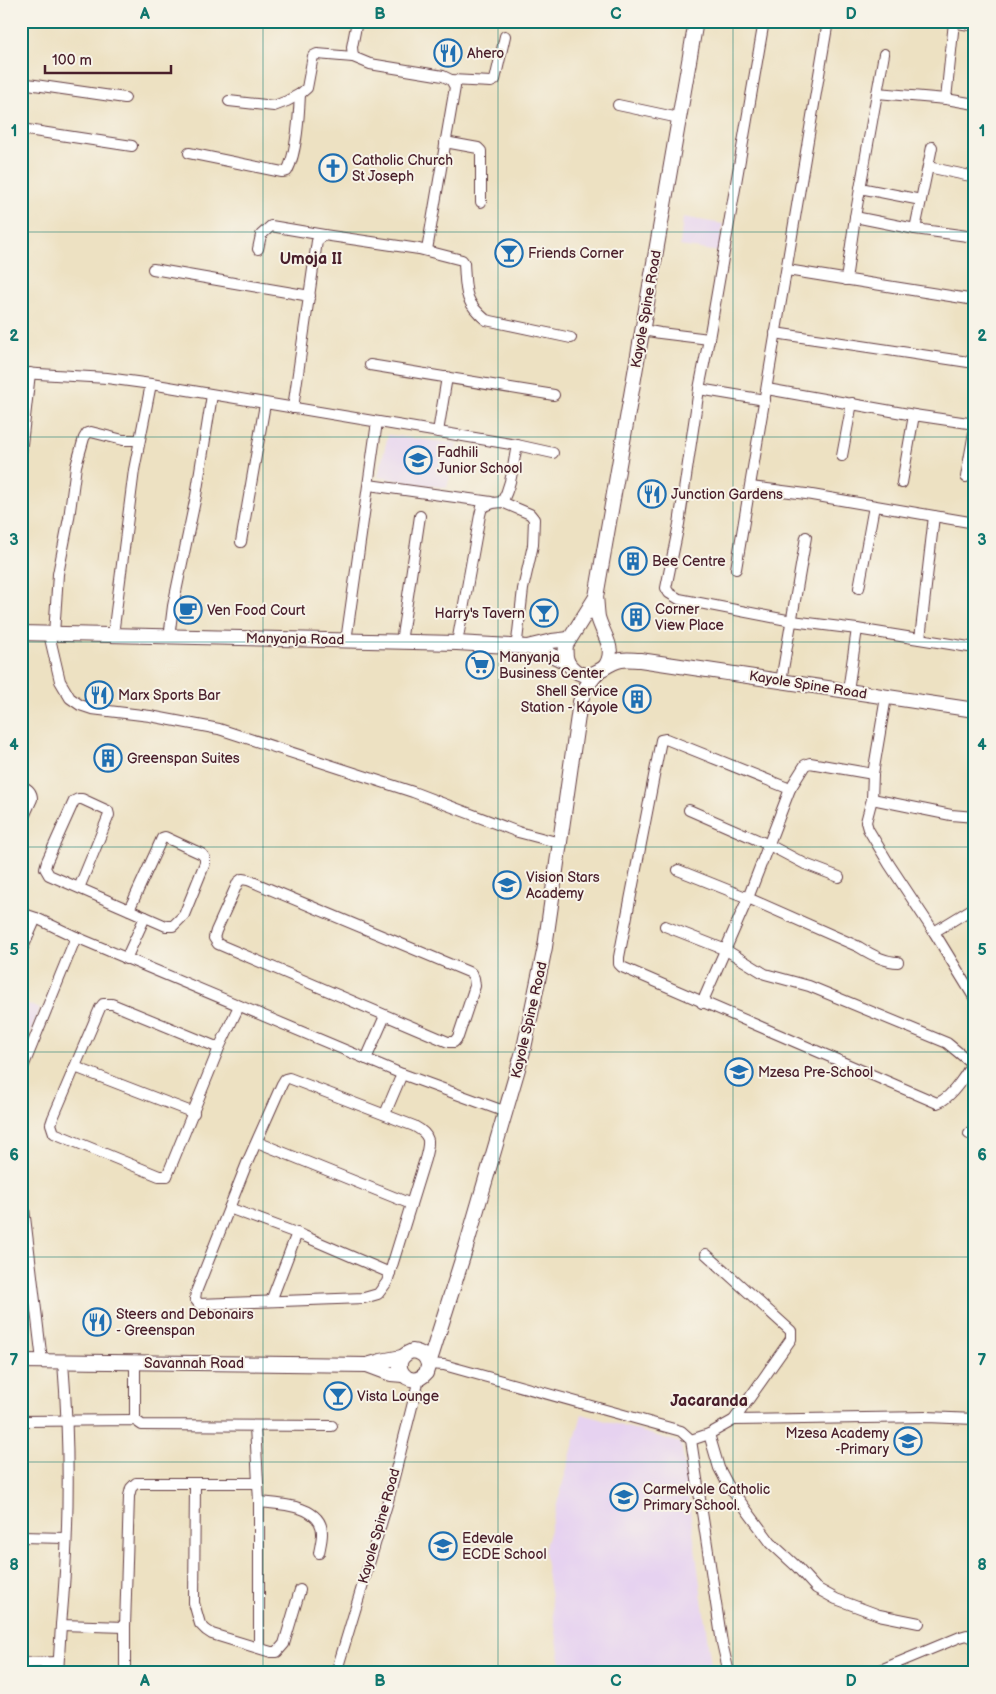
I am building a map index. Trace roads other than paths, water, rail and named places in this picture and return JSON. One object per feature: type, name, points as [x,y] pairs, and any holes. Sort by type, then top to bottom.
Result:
[{"type":"main road","name":"Kayole Spine Road","points":[[596,597],[696,21]]},
{"type":"main road","points":[[580,702],[565,651],[571,637],[596,597]]},
{"type":"main road","points":[[580,702],[586,687],[610,656],[611,649],[598,616],[596,597]]},
{"type":"main road","points":[[571,637],[584,629],[590,629],[601,633],[626,654],[640,660]]},
{"type":"main road","name":"Manyanja Road","points":[[21,633],[457,643],[526,647],[571,637]]},
{"type":"main road","points":[[526,647],[543,651],[584,674],[601,670],[614,662],[622,660],[640,660]]},
{"type":"main road","name":"Kayole Spine Road","points":[[640,660],[975,710]]},
{"type":"main road","name":"Kayole Spine Road","points":[[428,1364],[441,1329],[506,1112],[538,988],[580,702]]},
{"type":"main road","points":[[407,1354],[416,1352],[424,1356],[428,1364],[426,1373],[419,1379],[410,1379],[403,1375],[400,1362],[407,1354],[441,1329]]},
{"type":"main road","name":"Savannah Road","points":[[21,1361],[367,1365],[407,1354]]},
{"type":"main road","name":"Savannah Road","points":[[367,1365],[391,1374],[403,1375]]},
{"type":"street","points":[[353,57],[352,46],[357,21]]},
{"type":"street","points":[[764,21],[666,588],[669,593],[679,599],[792,621],[857,629],[975,648]]},
{"type":"street","points":[[736,569],[828,21]]},
{"type":"street","points":[[946,99],[950,22],[975,26]]},
{"type":"street","points":[[229,101],[274,106],[300,94],[307,88],[314,54],[353,57],[370,64],[443,76],[451,80],[491,82],[495,80],[505,36]]},
{"type":"street","points":[[846,280],[855,217],[884,54]]},
{"type":"street","points":[[427,250],[455,87],[451,80]]},
{"type":"street","points":[[21,83],[125,98]]},
{"type":"street","points":[[877,93],[946,99],[975,104]]},
{"type":"street","points":[[189,153],[282,172],[287,171],[291,163],[300,94]]},
{"type":"street","points":[[618,105],[679,118]]},
{"type":"street","points":[[21,129],[132,146]]},
{"type":"street","points":[[445,142],[478,148],[481,151],[481,202]]},
{"type":"street","points":[[915,228],[932,147]]},
{"type":"street","points":[[928,167],[975,177]]},
{"type":"street","points":[[860,188],[921,200]]},
{"type":"street","points":[[855,217],[975,237]]},
{"type":"street","points":[[258,249],[261,234],[271,226],[427,250],[462,260],[464,264],[464,288],[469,301],[486,320],[571,338]]},
{"type":"street","points":[[294,408],[317,242],[324,234]]},
{"type":"street","points":[[153,269],[310,296]]},
{"type":"street","points":[[787,270],[975,300]]},
{"type":"street","points":[[643,330],[660,334],[709,339]]},
{"type":"street","points":[[775,333],[975,363]]},
{"type":"street","points":[[370,365],[554,395]]},
{"type":"street","points":[[21,453],[26,373],[106,378],[151,384],[517,445],[553,453]]},
{"type":"street","points":[[438,432],[447,377]]},
{"type":"street","points":[[113,636],[134,470],[151,384]]},
{"type":"street","points":[[699,389],[852,403],[975,425],[966,477]]},
{"type":"street","points":[[170,630],[173,606],[196,496],[212,395]]},
{"type":"street","points":[[842,456],[852,403]]},
{"type":"street","points":[[241,542],[265,404]]},
{"type":"street","points":[[902,483],[914,415]]},
{"type":"street","points":[[346,640],[377,422]]},
{"type":"street","points":[[140,440],[123,440],[91,432],[84,438],[76,466],[69,518],[58,574],[52,634],[60,681],[70,698],[80,705],[92,709],[150,716],[219,729],[413,792],[518,832],[560,843]]},
{"type":"street","points":[[457,643],[482,507],[497,502],[509,489],[517,445]]},
{"type":"street","points":[[369,485],[497,502],[530,514],[534,519],[533,545],[523,589],[517,641],[511,646]]},
{"type":"street","points":[[751,487],[975,523]]},
{"type":"street","points":[[859,588],[874,506]]},
{"type":"street","points":[[401,642],[420,516]]},
{"type":"street","points":[[920,640],[934,516]]},
{"type":"street","points":[[781,681],[806,537]]},
{"type":"street","points":[[848,692],[857,629]]},
{"type":"street","points":[[886,697],[872,799],[866,822],[868,829],[975,999]]},
{"type":"street","points":[[665,926],[726,950],[765,974],[810,986],[947,1044],[974,1062],[950,1093],[941,1102],[937,1103],[702,1003],[622,967],[620,964],[619,957],[661,740],[666,739],[790,789]]},
{"type":"street","points":[[702,1003],[748,898],[790,789],[804,765],[810,763],[874,774]]},
{"type":"street","points":[[21,786],[30,791],[32,799],[21,823]]},
{"type":"street","points":[[79,888],[110,815],[108,811],[78,798],[74,801],[45,868],[49,875],[79,888],[129,910],[145,917],[166,926],[173,926],[184,915],[205,863],[205,858],[202,854],[165,837],[162,838],[129,910]]},
{"type":"street","points":[[872,799],[975,817]]},
{"type":"street","points":[[689,810],[769,845],[805,864],[839,877]]},
{"type":"street","points":[[678,870],[859,946],[872,955],[898,962]]},
{"type":"street","points":[[242,879],[248,880],[471,972],[474,978],[475,986],[458,1037],[454,1042],[448,1042],[385,1016],[218,944],[214,938],[216,931],[238,882],[242,879]]},
{"type":"street","points":[[934,932],[975,907]]},
{"type":"street","points":[[21,913],[126,959],[402,1074],[506,1112]]},
{"type":"street","points":[[126,959],[145,917]]},
{"type":"street","points":[[21,952],[36,918]]},
{"type":"street","points":[[21,1072],[76,937]]},
{"type":"street","points":[[219,1048],[112,1004],[103,1004],[51,1124],[54,1133],[159,1176],[167,1176],[219,1048],[239,1006]]},
{"type":"street","points":[[366,1059],[385,1016]]},
{"type":"street","points":[[75,1067],[194,1113]]},
{"type":"street","points":[[384,1114],[402,1074]]},
{"type":"street","points":[[289,1078],[384,1114],[424,1132],[428,1138],[429,1146],[383,1290],[378,1294],[364,1298],[199,1304],[195,1300],[196,1292],[229,1208],[285,1079],[289,1078]]},
{"type":"street","points":[[257,1142],[411,1204]]},
{"type":"street","points":[[21,1183],[42,1361]]},
{"type":"street","points":[[229,1208],[390,1273]]},
{"type":"street","points":[[270,1302],[296,1234]]},
{"type":"street","points":[[691,1440],[709,1434],[734,1420],[791,1339],[791,1331],[706,1254]]},
{"type":"street","points":[[58,1673],[66,1538],[68,1421],[63,1362]]},
{"type":"street","points":[[135,1362],[135,1420]]},
{"type":"street","points":[[428,1364],[444,1366],[681,1431],[691,1440],[722,1643],[729,1673]]},
{"type":"street","name":"Kayole Spine Road","points":[[336,1673],[388,1501],[419,1379]]},
{"type":"street","points":[[734,1420],[927,1417],[975,1419]]},
{"type":"street","points":[[21,1421],[135,1420],[142,1425],[332,1426]]},
{"type":"street","points":[[256,1426],[259,1502],[259,1647]]},
{"type":"street","points":[[709,1434],[719,1468],[728,1485],[771,1543],[816,1588],[836,1599],[880,1615],[918,1623]]},
{"type":"street","points":[[126,1673],[125,1627],[129,1496],[131,1488],[136,1483],[145,1482],[194,1484],[257,1483]]},
{"type":"street","points":[[194,1484],[194,1603],[200,1624],[212,1634],[271,1652],[277,1652],[284,1644],[300,1590]]},
{"type":"street","points":[[259,1502],[306,1510],[313,1515],[318,1521],[322,1532],[319,1553]]},
{"type":"street","points":[[21,1537],[66,1538]]},
{"type":"street","points":[[61,1625],[125,1627]]},
{"type":"street","points":[[873,1673],[960,1637],[967,1635],[975,1640]]},
{"type":"street","points":[[21,1662],[58,1662]]},
{"type":"place","name":"Ahero","points":[[448,53]]},
{"type":"place","name":"Catholic Church St Joseph","points":[[333,168]]},
{"type":"place","name":"Friends Corner","points":[[509,253]]},
{"type":"place","name":"Fadhili Junior School","points":[[418,460]]},
{"type":"place","name":"Junction Gardens","points":[[652,494]]},
{"type":"place","name":"Bee Centre","points":[[633,561]]},
{"type":"place","name":"Ven Food Court","points":[[188,610]]},
{"type":"place","name":"Harry's Tavern","points":[[544,613]]},
{"type":"place","name":"Corner View Place","points":[[636,617]]},
{"type":"place","name":"Manyanja Business Center","points":[[480,665]]},
{"type":"place","name":"Marx Sports Bar","points":[[99,695]]},
{"type":"place","name":"Shell Service Station - Kayole","points":[[637,699]]},
{"type":"place","name":"Greenspan Suites","points":[[108,758]]},
{"type":"place","name":"Vision Stars Academy","points":[[507,885]]},
{"type":"place","name":"Mzesa Pre-School","points":[[739,1072]]},
{"type":"place","name":"Steers and Debonairs - Greenspan","points":[[97,1322]]},
{"type":"place","name":"Vista Lounge","points":[[338,1396]]},
{"type":"place","name":"Mzesa Academy -Primary","points":[[908,1441]]},
{"type":"place","name":"Carmelvale Catholic Primary School.","points":[[624,1497]]},
{"type":"place","name":"Edevale ECDE School","points":[[443,1546]]},
{"type":"district","name":"Umoja II","points":[[311,259]]},
{"type":"district","name":"Jacaranda","points":[[709,1401]]}]
